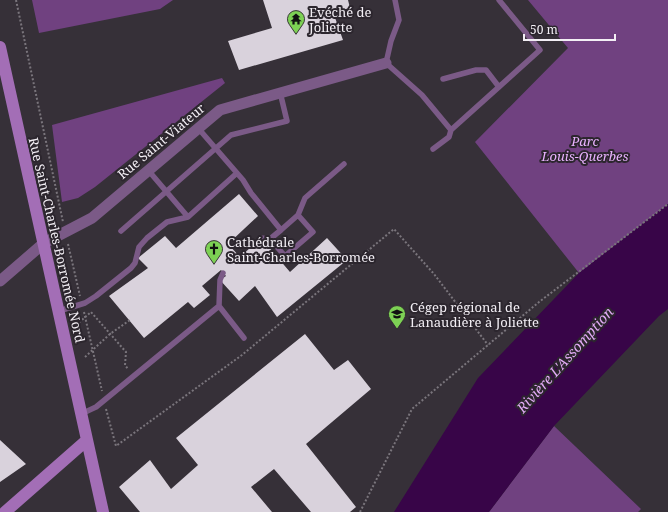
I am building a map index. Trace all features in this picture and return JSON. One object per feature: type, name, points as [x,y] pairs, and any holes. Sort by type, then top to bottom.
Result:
[{"type":"main road","name":"Rue Saint-Charles-Borromée Nord","points":[[0,47],[3,78],[44,243],[103,512]]},
{"type":"main road","points":[[5,512],[86,440]]},
{"type":"street","name":"Rue Saint-Viateur","points":[[0,281],[44,243],[92,218],[220,110],[386,63]]},
{"type":"lane","points":[[394,0],[399,20],[391,41],[386,63],[422,95],[451,130]]},
{"type":"lane","points":[[433,149],[449,137],[451,130],[540,50],[499,0]]},
{"type":"lane","points":[[443,79],[476,70],[486,70],[499,87]]},
{"type":"lane","points":[[121,232],[231,135],[287,121],[280,92]]},
{"type":"lane","points":[[198,128],[237,173],[250,193],[281,230]]},
{"type":"lane","points":[[270,239],[298,215],[306,198],[344,164]]},
{"type":"lane","points":[[148,170],[188,217]]},
{"type":"lane","points":[[59,311],[82,304],[96,296],[131,268],[135,263],[139,247],[147,238],[167,222],[188,217],[237,173]]},
{"type":"lane","points":[[261,238],[270,239],[285,256],[313,232],[298,215]]},
{"type":"lane","points":[[223,273],[220,280],[219,306],[244,338]]},
{"type":"lane","points":[[81,414],[96,407],[219,306]]},
{"type":"path","points":[[16,0],[65,232],[116,446],[242,355],[359,260],[394,229],[434,274],[488,345]]},
{"type":"path","points":[[360,512],[412,409],[539,302],[668,204]]},
{"type":"path","points":[[76,325],[91,312],[126,352],[125,365],[130,371]]},
{"type":"path","points":[[85,357],[110,334],[130,320]]},
{"type":"green space","points":[[32,0],[173,0],[160,9],[39,33]]},
{"type":"green space","name":"Parc Louis-Querbes","points":[[528,0],[668,0],[668,204],[579,273],[475,142],[568,48]]},
{"type":"green space","points":[[222,78],[225,83],[95,187],[78,198],[62,202],[52,125]]},
{"type":"green space","points":[[554,426],[641,509],[638,512],[489,512]]},
{"type":"water","name":"Rivière L'Assomption","points":[[668,204],[668,309],[659,316],[554,426],[489,512],[394,512],[478,378],[579,273]]},
{"type":"building","name":"Evéché de Joliette","points":[[263,0],[348,0],[350,8],[333,12],[343,40],[239,70],[228,41],[272,28]]},
{"type":"building","name":"Cathédrale Saint-Charles-Borromée","points":[[239,194],[258,216],[228,244],[240,257],[261,238],[290,272],[327,238],[347,260],[277,317],[255,286],[239,301],[220,280],[226,276],[221,270],[202,286],[210,295],[194,308],[188,302],[144,338],[109,296],[148,268],[138,258],[165,236],[176,248]]},
{"type":"building","points":[[305,334],[334,370],[348,360],[371,389],[306,444],[356,507],[350,512],[311,512],[274,469],[251,487],[272,512],[140,512],[119,487],[150,460],[171,489],[198,465],[176,438]]},
{"type":"building","points":[[0,440],[26,464],[0,482]]},
{"type":"place","name":"Evéché de Joliette","points":[[296,34]]},
{"type":"place","name":"Cathédrale Saint-Charles-Borromée","points":[[214,264]]},
{"type":"place","name":"Cégep régional de Lanaudière à Joliette","points":[[397,329]]}]
